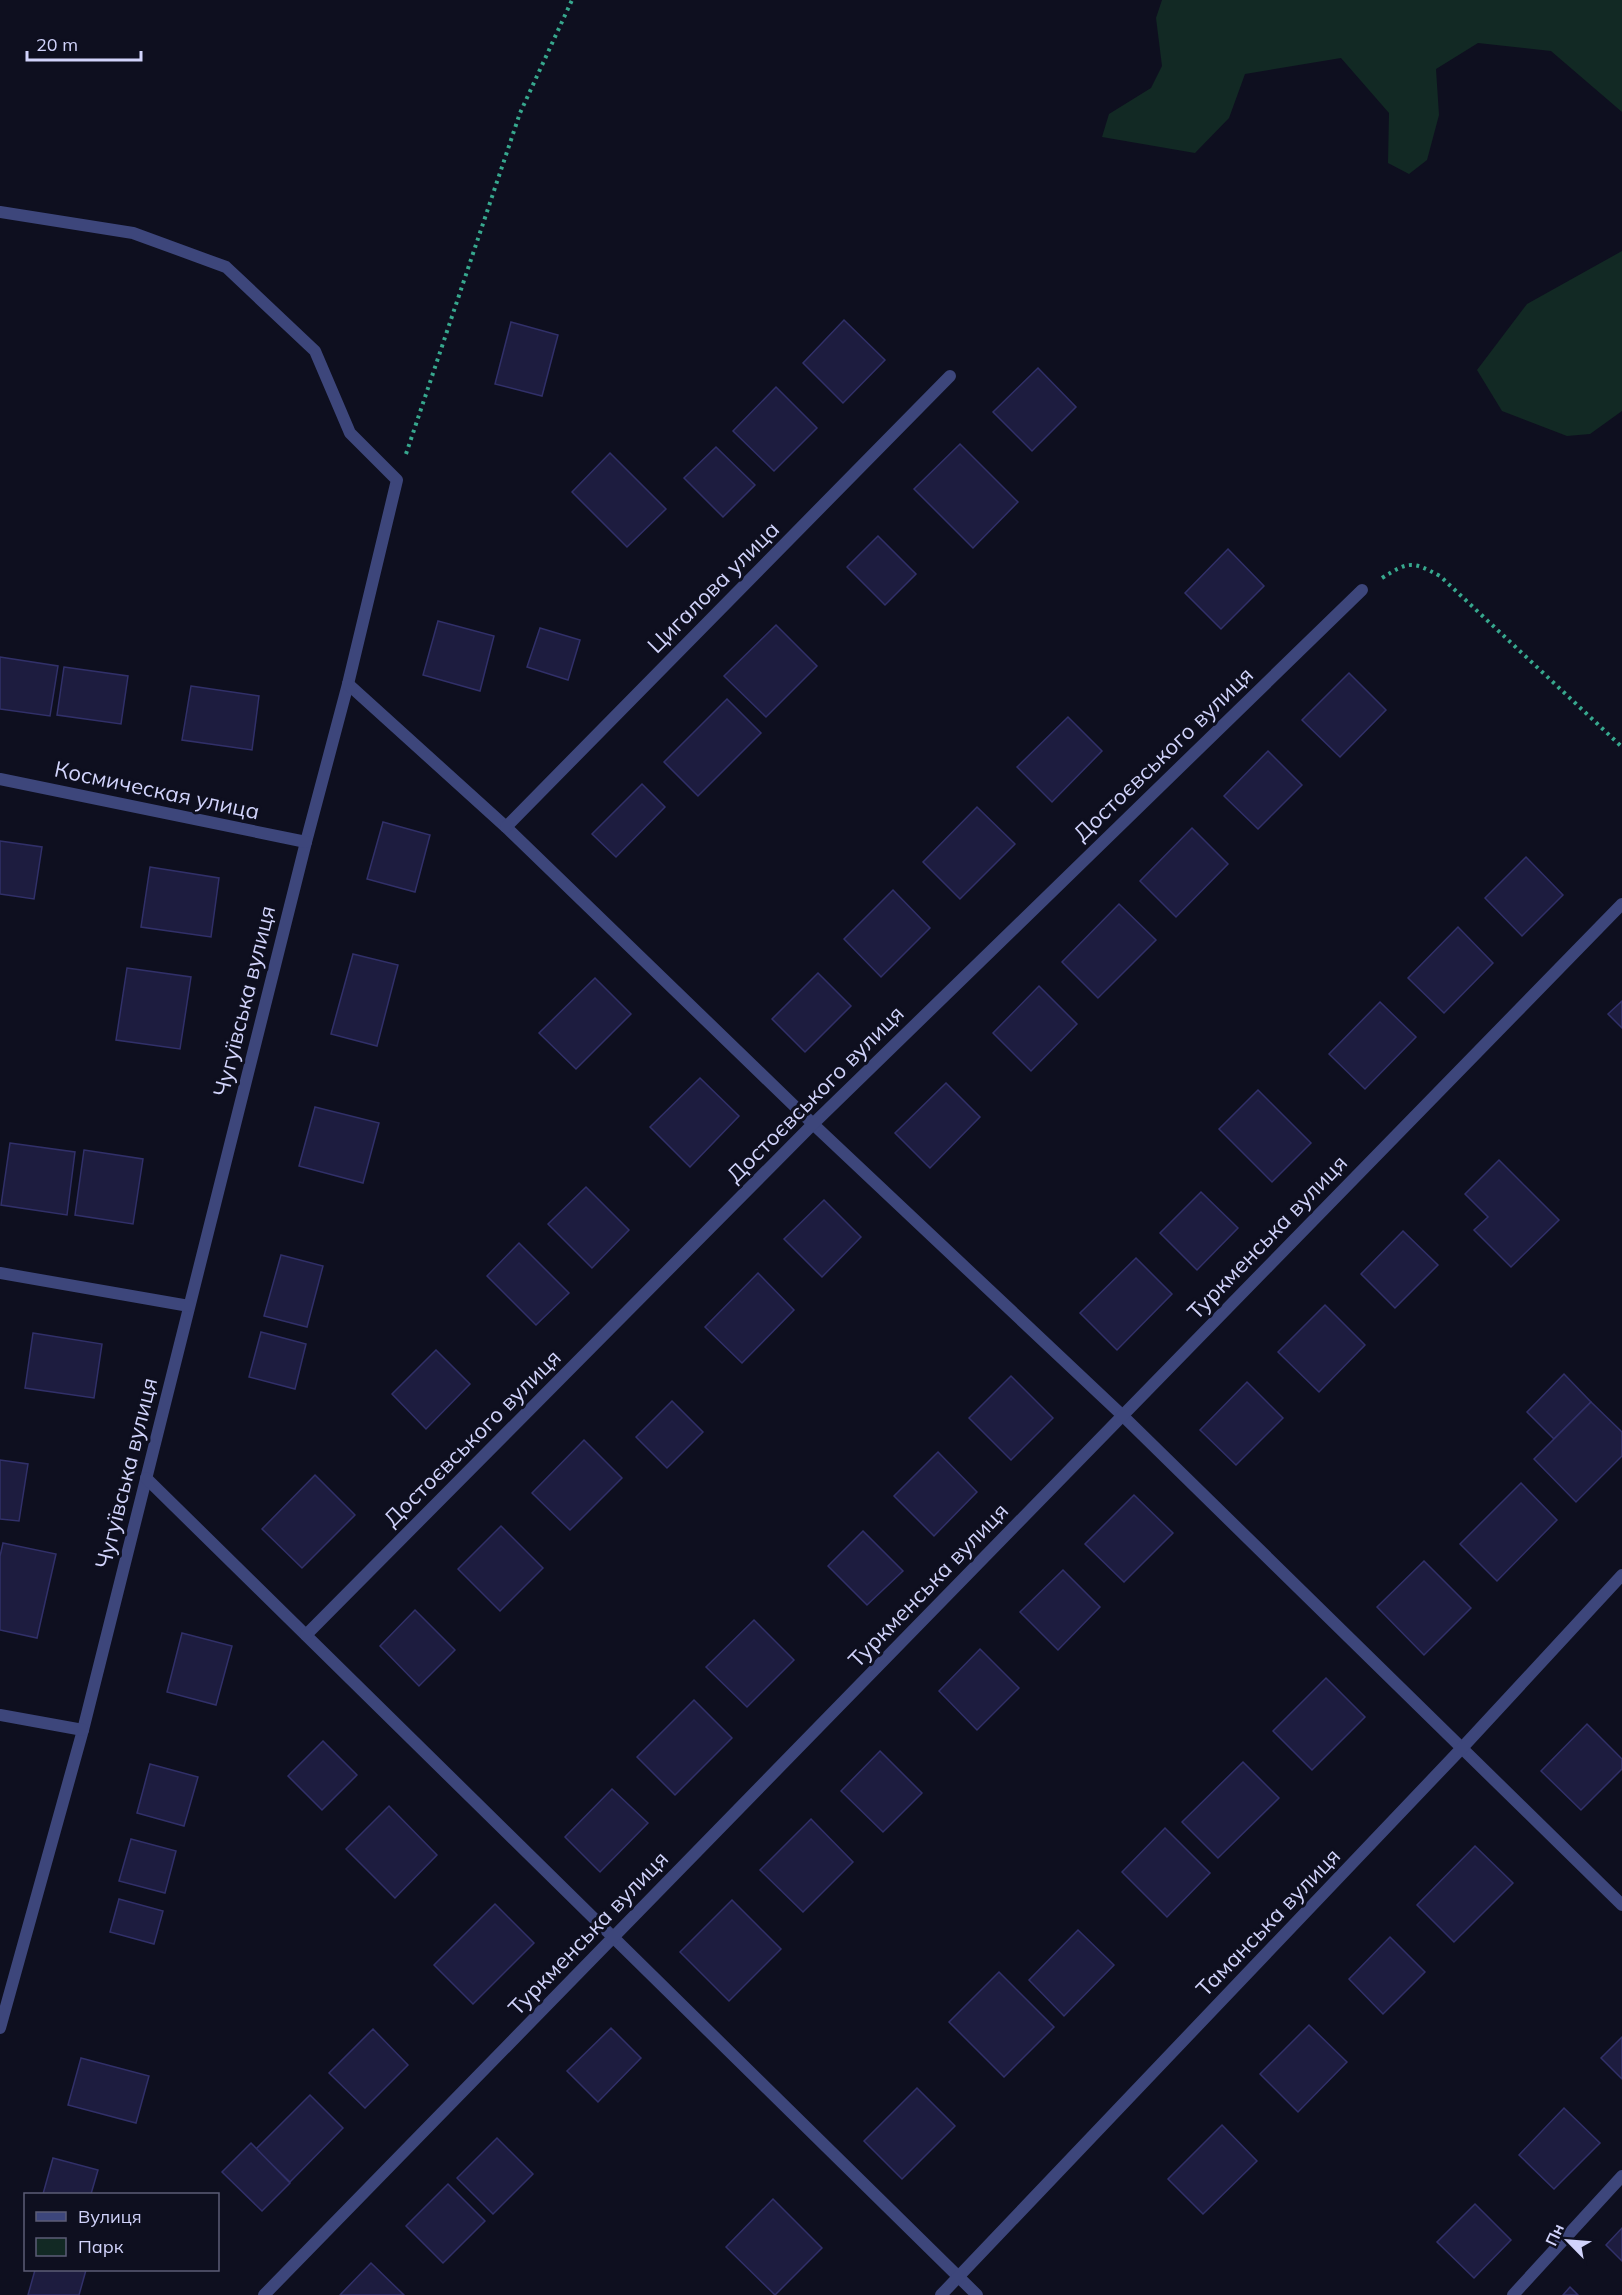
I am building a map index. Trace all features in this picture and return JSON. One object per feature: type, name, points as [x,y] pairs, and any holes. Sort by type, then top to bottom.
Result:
[{"type":"street","points":[[0,212],[133,233],[226,267],[315,351],[350,433],[397,480]]},
{"type":"street","name":"Цигалова улица","points":[[506,828],[950,376]]},
{"type":"street","name":"Чугуївська вулиця","points":[[0,2028],[82,1730],[348,684],[397,480]]},
{"type":"street","name":"Достоєвського вулиця","points":[[306,1635],[813,1124],[1362,590]]},
{"type":"street","points":[[348,684],[506,828],[813,1124],[1123,1416],[1622,1905]]},
{"type":"street","name":"Космическая улица","points":[[0,779],[306,843]]},
{"type":"street","name":"Туркменська вулиця","points":[[264,2295],[1622,904]]},
{"type":"street","points":[[0,1274],[189,1306]]},
{"type":"street","points":[[146,1478],[977,2295]]},
{"type":"street","name":"Таманська вулиця","points":[[941,2295],[1462,1748],[1622,1575]]},
{"type":"street","points":[[0,1715],[82,1730]]},
{"type":"street","points":[[1514,2295],[1622,2176]]},
{"type":"path","points":[[397,480],[520,113],[572,0]]},
{"type":"path","points":[[1362,590],[1402,566],[1419,565],[1440,576],[1622,747]]},
{"type":"green space","points":[[1162,0],[1622,0],[1622,112],[1551,51],[1478,43],[1436,69],[1439,115],[1427,160],[1409,174],[1388,163],[1389,113],[1341,58],[1245,74],[1229,118],[1195,153],[1102,137],[1109,114],[1151,88],[1162,66],[1156,18]]},
{"type":"green space","points":[[1622,251],[1622,411],[1590,434],[1567,436],[1502,411],[1477,370],[1527,304]]},
{"type":"building","points":[[844,320],[885,360],[843,403],[803,363]]},
{"type":"building","points":[[511,322],[558,335],[542,396],[495,384]]},
{"type":"building","points":[[1038,368],[1076,407],[1032,451],[993,412]]},
{"type":"building","points":[[776,387],[817,428],[774,471],[733,431]]},
{"type":"building","points":[[960,444],[1018,502],[973,548],[914,489]]},
{"type":"building","points":[[716,447],[755,485],[723,517],[684,478]]},
{"type":"building","points":[[610,453],[666,509],[627,547],[572,492]]},
{"type":"building","points":[[878,536],[916,574],[885,605],[847,567]]},
{"type":"building","points":[[1228,549],[1264,586],[1221,629],[1185,593]]},
{"type":"building","points":[[438,621],[494,636],[480,691],[423,675]]},
{"type":"building","points":[[776,625],[817,666],[766,717],[724,676]]},
{"type":"building","points":[[540,628],[580,640],[568,680],[527,667]]},
{"type":"building","points":[[0,657],[58,666],[50,716],[0,709]]},
{"type":"building","points":[[64,667],[128,676],[121,724],[57,715]]},
{"type":"building","points":[[1349,673],[1386,710],[1340,757],[1302,720]]},
{"type":"building","points":[[191,686],[259,696],[252,750],[182,740]]},
{"type":"building","points":[[727,699],[761,733],[698,796],[664,762]]},
{"type":"building","points":[[1068,717],[1102,751],[1052,802],[1017,767]]},
{"type":"building","points":[[1268,751],[1302,785],[1258,829],[1224,796]]},
{"type":"building","points":[[642,784],[665,807],[616,857],[592,834]]},
{"type":"building","points":[[977,807],[1015,844],[960,899],[923,862]]},
{"type":"building","points":[[383,822],[430,835],[415,892],[367,879]]},
{"type":"building","points":[[1192,828],[1228,864],[1176,917],[1140,881]]},
{"type":"building","points":[[0,841],[42,847],[34,899],[0,894]]},
{"type":"building","points":[[1526,857],[1563,895],[1522,936],[1485,898]]},
{"type":"building","points":[[150,867],[219,878],[211,937],[141,927]]},
{"type":"building","points":[[893,890],[930,928],[881,977],[844,939]]},
{"type":"building","points":[[1119,904],[1156,940],[1098,998],[1062,962]]},
{"type":"building","points":[[1458,927],[1493,963],[1444,1013],[1408,978]]},
{"type":"building","points":[[353,954],[398,965],[377,1046],[331,1034]]},
{"type":"building","points":[[127,968],[191,977],[180,1049],[116,1040]]},
{"type":"building","points":[[818,973],[851,1006],[805,1052],[772,1019]]},
{"type":"building","points":[[595,978],[631,1014],[576,1069],[539,1033]]},
{"type":"building","points":[[1039,986],[1077,1024],[1031,1071],[993,1033]]},
{"type":"building","points":[[1622,1001],[1622,1028],[1608,1014]]},
{"type":"building","points":[[1380,1002],[1416,1037],[1365,1089],[1329,1054]]},
{"type":"building","points":[[700,1078],[739,1116],[690,1167],[650,1127]]},
{"type":"building","points":[[946,1083],[980,1117],[930,1168],[895,1133]]},
{"type":"building","points":[[1258,1090],[1311,1143],[1272,1182],[1219,1129]]},
{"type":"building","points":[[315,1107],[379,1123],[363,1183],[299,1166]]},
{"type":"building","points":[[10,1143],[75,1152],[67,1215],[1,1205]]},
{"type":"building","points":[[84,1150],[143,1159],[133,1224],[75,1215]]},
{"type":"building","points":[[1499,1160],[1559,1220],[1511,1267],[1474,1230],[1488,1217],[1465,1194]]},
{"type":"building","points":[[586,1187],[629,1230],[592,1268],[548,1224]]},
{"type":"building","points":[[1201,1192],[1238,1228],[1197,1270],[1160,1233]]},
{"type":"building","points":[[824,1200],[861,1237],[822,1277],[784,1239]]},
{"type":"building","points":[[1403,1231],[1438,1265],[1395,1308],[1361,1274]]},
{"type":"building","points":[[519,1243],[569,1293],[536,1325],[487,1276]]},
{"type":"building","points":[[281,1255],[323,1266],[307,1327],[264,1316]]},
{"type":"building","points":[[1136,1258],[1172,1294],[1117,1350],[1080,1313]]},
{"type":"building","points":[[758,1273],[794,1310],[742,1363],[705,1327]]},
{"type":"building","points":[[1325,1305],[1365,1345],[1319,1392],[1278,1352]]},
{"type":"building","points":[[261,1332],[306,1344],[295,1389],[249,1377]]},
{"type":"building","points":[[33,1333],[102,1344],[94,1398],[25,1388]]},
{"type":"building","points":[[436,1350],[470,1384],[426,1429],[392,1394]]},
{"type":"building","points":[[1564,1374],[1591,1402],[1554,1439],[1527,1412]]},
{"type":"building","points":[[1011,1376],[1053,1418],[1011,1460],[969,1418]]},
{"type":"building","points":[[1247,1382],[1283,1418],[1236,1465],[1200,1430]]},
{"type":"building","points":[[672,1401],[703,1432],[667,1468],[636,1437]]},
{"type":"building","points":[[1591,1402],[1622,1432],[1622,1456],[1576,1502],[1534,1459]]},
{"type":"building","points":[[584,1440],[622,1478],[570,1530],[532,1493]]},
{"type":"building","points":[[938,1452],[977,1492],[934,1536],[894,1496]]},
{"type":"building","points":[[0,1460],[28,1464],[19,1521],[0,1519]]},
{"type":"building","points":[[315,1475],[355,1515],[302,1568],[262,1529]]},
{"type":"building","points":[[1521,1483],[1557,1520],[1497,1581],[1460,1544]]},
{"type":"building","points":[[1134,1495],[1173,1533],[1124,1582],[1085,1544]]},
{"type":"building","points":[[501,1526],[543,1568],[500,1611],[458,1569]]},
{"type":"building","points":[[863,1531],[903,1571],[867,1605],[828,1566]]},
{"type":"building","points":[[3,1543],[56,1554],[37,1638],[0,1630],[0,1556]]},
{"type":"building","points":[[1424,1561],[1471,1608],[1424,1655],[1377,1607]]},
{"type":"building","points":[[1063,1570],[1100,1607],[1058,1650],[1020,1612]]},
{"type":"building","points":[[415,1610],[455,1650],[419,1686],[380,1646]]},
{"type":"building","points":[[754,1620],[794,1660],[747,1707],[706,1667]]},
{"type":"building","points":[[182,1633],[232,1646],[216,1705],[167,1692]]},
{"type":"building","points":[[980,1649],[1019,1688],[977,1730],[939,1691]]},
{"type":"building","points":[[1326,1678],[1365,1717],[1312,1770],[1273,1731]]},
{"type":"building","points":[[694,1700],[732,1738],[675,1795],[637,1757]]},
{"type":"building","points":[[1587,1724],[1622,1759],[1622,1769],[1581,1810],[1541,1771]]},
{"type":"building","points":[[323,1741],[357,1775],[322,1810],[288,1776]]},
{"type":"building","points":[[880,1751],[922,1793],[883,1832],[841,1791]]},
{"type":"building","points":[[1243,1762],[1279,1798],[1218,1858],[1182,1822]]},
{"type":"building","points":[[150,1764],[198,1777],[184,1826],[137,1813]]},
{"type":"building","points":[[612,1789],[648,1823],[600,1872],[565,1837]]},
{"type":"building","points":[[389,1806],[437,1855],[395,1898],[346,1849]]},
{"type":"building","points":[[811,1819],[853,1862],[803,1912],[760,1870]]},
{"type":"building","points":[[1165,1828],[1210,1873],[1167,1917],[1122,1872]]},
{"type":"building","points":[[131,1839],[176,1851],[165,1893],[119,1881]]},
{"type":"building","points":[[1475,1846],[1513,1883],[1454,1942],[1417,1905]]},
{"type":"building","points":[[119,1899],[163,1911],[154,1944],[110,1932]]},
{"type":"building","points":[[732,1900],[781,1949],[729,2001],[680,1952]]},
{"type":"building","points":[[495,1904],[534,1943],[473,2004],[434,1965]]},
{"type":"building","points":[[1078,1930],[1114,1965],[1064,2016],[1029,1980]]},
{"type":"building","points":[[1390,1937],[1425,1972],[1383,2014],[1349,1979]]},
{"type":"building","points":[[999,1972],[1054,2027],[1004,2077],[949,2022]]},
{"type":"building","points":[[1309,2025],[1347,2062],[1298,2112],[1260,2074]]},
{"type":"building","points":[[611,2028],[641,2058],[598,2102],[567,2071]]},
{"type":"building","points":[[373,2029],[408,2065],[365,2108],[329,2073]]},
{"type":"building","points":[[1622,2037],[1622,2079],[1601,2058]]},
{"type":"building","points":[[81,2058],[149,2076],[136,2123],[68,2105]]},
{"type":"building","points":[[917,2088],[955,2126],[902,2179],[864,2141]]},
{"type":"building","points":[[310,2095],[343,2128],[290,2182],[256,2149]]},
{"type":"building","points":[[1564,2108],[1600,2143],[1554,2189],[1519,2155]]},
{"type":"building","points":[[1222,2125],[1257,2161],[1203,2214],[1168,2179]]},
{"type":"building","points":[[497,2138],[533,2174],[493,2214],[457,2178]]},
{"type":"building","points":[[251,2143],[290,2183],[262,2211],[222,2172]]},
{"type":"building","points":[[53,2158],[98,2170],[91,2193],[43,2193]]},
{"type":"building","points":[[448,2184],[485,2221],[443,2263],[406,2226]]},
{"type":"building","points":[[773,2199],[822,2248],[775,2295],[726,2247]]},
{"type":"building","points":[[1475,2204],[1511,2240],[1474,2278],[1437,2242]]},
{"type":"building","points":[[1622,2228],[1622,2261],[1606,2245]]},
{"type":"building","points":[[371,2263],[404,2295],[340,2295]]},
{"type":"building","points":[[35,2271],[86,2271],[79,2295],[28,2295]]},
{"type":"building","points":[[1570,2287],[1578,2295],[1563,2295]]}]
